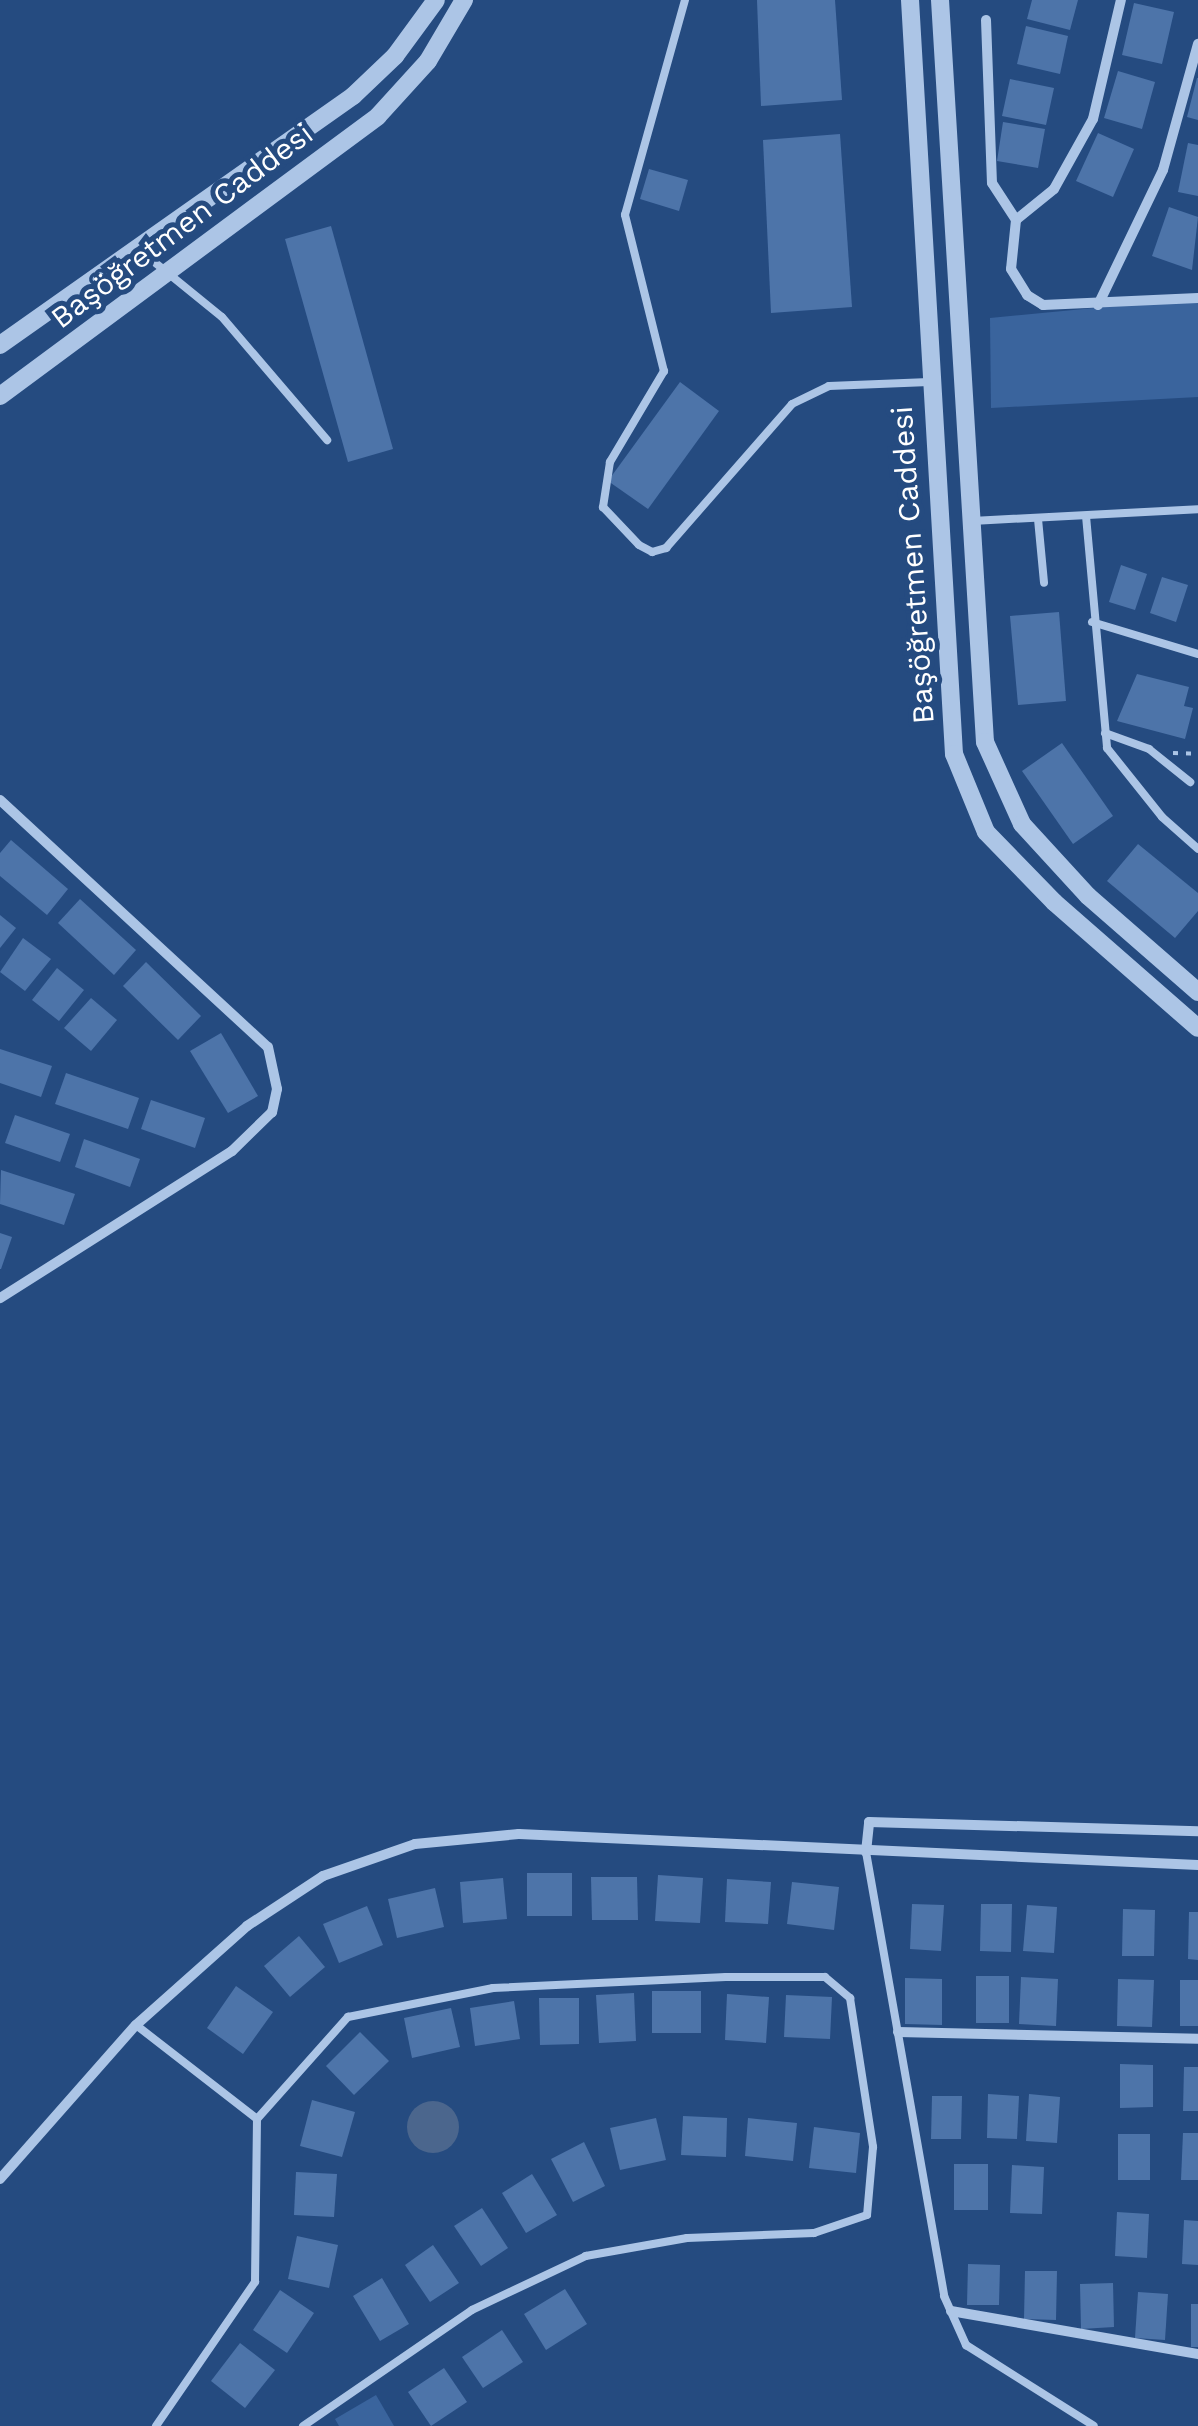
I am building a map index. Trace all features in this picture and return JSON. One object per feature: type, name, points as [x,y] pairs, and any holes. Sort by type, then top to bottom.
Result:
[{"type":"street","name":"Başöğretmen Caddesi","points":[[0,345],[353,96],[395,56],[436,0]]},
{"type":"street","name":"Başöğretmen Caddesi","points":[[0,396],[378,116],[428,61],[464,0]]},
{"type":"street","name":"Başöğretmen Caddesi","points":[[910,0],[929,382],[954,754],[986,832],[1054,902],[1198,1028]]},
{"type":"street","name":"Başöğretmen Caddesi","points":[[940,0],[967,521],[985,742],[1005,794],[1022,824],[1088,896],[1198,992]]},
{"type":"street","points":[[1016,220],[1054,188],[1094,119],[1122,0]]},
{"type":"street","points":[[986,20],[990,169],[1016,220],[1011,269],[1027,294],[1044,306],[1198,298]]},
{"type":"street","points":[[1098,305],[1163,170],[1198,44]]},
{"type":"street","points":[[0,800],[268,1047],[277,1089],[272,1112],[232,1151],[0,1298]]},
{"type":"street","points":[[866,1852],[869,1822],[1198,1830]]},
{"type":"street","points":[[0,2179],[136,2025],[247,1926],[323,1876],[415,1844],[518,1834],[1198,1865]]},
{"type":"street","points":[[898,2032],[1198,2039]]},
{"type":"street","points":[[951,2311],[1198,2354]]},
{"type":"lane","points":[[685,0],[625,215],[664,371],[610,462],[602,507],[639,545],[652,552],[666,548],[792,404],[829,386],[929,382]]},
{"type":"lane","points":[[137,248],[222,317],[327,440]]},
{"type":"lane","points":[[967,521],[1198,509]]},
{"type":"lane","points":[[1086,516],[1092,622],[1107,748],[1162,817],[1198,849]]},
{"type":"lane","points":[[1038,518],[1044,582]]},
{"type":"lane","points":[[1092,622],[1198,654]]},
{"type":"lane","points":[[1105,733],[1149,749],[1190,782]]},
{"type":"lane","points":[[866,1852],[951,2311],[966,2344],[1094,2426]]},
{"type":"lane","points":[[156,2426],[255,2282],[257,2119],[348,2017],[493,1988],[726,1978],[825,1978],[850,1998],[872,2147],[867,2215],[814,2233],[688,2238],[586,2256],[472,2310],[304,2426]]},
{"type":"lane","points":[[136,2025],[257,2119]]},
{"type":"shaded area","points":[[1198,298],[1198,397],[991,408],[990,318]]},
{"type":"shaded area","points":[[433,2101],[451,2109],[459,2127],[451,2145],[433,2153],[415,2145],[407,2127],[415,2109]]},
{"type":"shaded area","points":[[376,2395],[394,2426],[339,2426],[335,2419]]},
{"type":"building","points":[[757,0],[835,0],[842,100],[761,106]]},
{"type":"building","points":[[1032,0],[1078,0],[1070,30],[1027,19]]},
{"type":"building","points":[[1134,3],[1174,12],[1162,64],[1122,55]]},
{"type":"building","points":[[1026,26],[1068,36],[1060,74],[1017,64]]},
{"type":"building","points":[[1118,71],[1155,82],[1142,129],[1104,118]]},
{"type":"building","points":[[1198,78],[1198,120],[1187,117]]},
{"type":"building","points":[[1010,79],[1054,88],[1046,125],[1002,116]]},
{"type":"building","points":[[1003,122],[1045,129],[1038,168],[997,161]]},
{"type":"building","points":[[1098,133],[1134,149],[1113,197],[1076,181]]},
{"type":"building","points":[[840,134],[852,307],[771,313],[763,140]]},
{"type":"building","points":[[1188,143],[1198,145],[1198,196],[1178,192]]},
{"type":"building","points":[[649,169],[688,180],[679,211],[640,199]]},
{"type":"building","points":[[1169,207],[1198,217],[1192,270],[1152,256]]},
{"type":"building","points":[[331,226],[393,449],[348,462],[285,239]]},
{"type":"building","points":[[680,382],[719,411],[648,509],[608,481]]},
{"type":"building","points":[[1121,565],[1147,574],[1135,610],[1109,602]]},
{"type":"building","points":[[1162,577],[1188,585],[1176,622],[1150,613]]},
{"type":"building","points":[[1059,612],[1066,701],[1018,705],[1010,616]]},
{"type":"building","points":[[1137,674],[1189,687],[1184,706],[1193,708],[1185,739],[1117,721]]},
{"type":"building","points":[[1062,743],[1113,816],[1073,844],[1022,771]]},
{"type":"building","points":[[11,840],[68,889],[47,915],[0,876],[0,853]]},
{"type":"building","points":[[1138,844],[1198,893],[1198,911],[1175,938],[1107,881]]},
{"type":"building","points":[[80,899],[136,950],[114,975],[58,923]]},
{"type":"building","points":[[0,915],[16,928],[0,948]]},
{"type":"building","points":[[23,938],[51,959],[25,991],[0,972]]},
{"type":"building","points":[[146,962],[201,1016],[178,1040],[123,986]]},
{"type":"building","points":[[57,968],[84,990],[59,1021],[32,1000]]},
{"type":"building","points":[[91,998],[117,1020],[91,1051],[64,1028]]},
{"type":"building","points":[[221,1033],[258,1096],[228,1113],[190,1051]]},
{"type":"building","points":[[0,1049],[52,1066],[41,1097],[0,1083]]},
{"type":"building","points":[[66,1073],[139,1098],[128,1129],[55,1104]]},
{"type":"building","points":[[151,1100],[205,1118],[195,1148],[141,1129]]},
{"type":"building","points":[[15,1115],[70,1134],[60,1162],[5,1143]]},
{"type":"building","points":[[84,1139],[140,1159],[130,1187],[75,1167]]},
{"type":"building","points":[[1,1170],[75,1194],[64,1225],[0,1204]]},
{"type":"building","points":[[0,1233],[12,1237],[1,1269],[0,1269]]},
{"type":"building","points":[[527,1873],[572,1873],[572,1916],[527,1916]]},
{"type":"building","points":[[658,1875],[703,1878],[700,1923],[655,1921]]},
{"type":"building","points":[[591,1877],[637,1877],[638,1920],[592,1920]]},
{"type":"building","points":[[503,1878],[507,1919],[463,1923],[460,1882]]},
{"type":"building","points":[[727,1879],[771,1882],[768,1924],[725,1922]]},
{"type":"building","points":[[792,1882],[839,1887],[834,1930],[787,1924]]},
{"type":"building","points":[[435,1888],[444,1927],[397,1938],[388,1899]]},
{"type":"building","points":[[912,1904],[944,1905],[941,1951],[910,1949]]},
{"type":"building","points":[[981,1904],[1012,1904],[1011,1952],[980,1951]]},
{"type":"building","points":[[1027,1905],[1057,1907],[1054,1953],[1023,1951]]},
{"type":"building","points":[[367,1906],[383,1945],[339,1963],[323,1924]]},
{"type":"building","points":[[1123,1909],[1155,1910],[1154,1956],[1122,1956]]},
{"type":"building","points":[[1189,1912],[1198,1912],[1198,1960],[1188,1959]]},
{"type":"building","points":[[299,1936],[325,1967],[290,1997],[264,1966]]},
{"type":"building","points":[[976,1976],[1009,1976],[1009,2023],[976,2023]]},
{"type":"building","points":[[1021,1977],[1058,1979],[1056,2026],[1019,2024]]},
{"type":"building","points":[[905,1978],[942,1979],[942,2025],[905,2024]]},
{"type":"building","points":[[1118,1979],[1154,1980],[1152,2027],[1117,2026]]},
{"type":"building","points":[[1180,1980],[1198,1980],[1198,2026],[1180,2026]]},
{"type":"building","points":[[236,1986],[273,2012],[243,2054],[207,2028]]},
{"type":"building","points":[[652,1991],[701,1991],[701,2033],[652,2033]]},
{"type":"building","points":[[634,1993],[636,2041],[599,2043],[596,1995]]},
{"type":"building","points":[[727,1994],[769,1997],[766,2043],[725,2040]]},
{"type":"building","points":[[786,1995],[832,1997],[830,2039],[784,2037]]},
{"type":"building","points":[[539,1998],[579,1998],[579,2044],[540,2045]]},
{"type":"building","points":[[514,2001],[520,2039],[475,2046],[470,2008]]},
{"type":"building","points":[[451,2008],[460,2047],[412,2058],[404,2018]]},
{"type":"building","points":[[360,2032],[389,2061],[354,2095],[326,2066]]},
{"type":"building","points":[[1120,2064],[1153,2065],[1153,2107],[1120,2108]]},
{"type":"building","points":[[1184,2067],[1198,2067],[1198,2111],[1183,2111]]},
{"type":"building","points":[[988,2094],[1019,2096],[1017,2139],[987,2138]]},
{"type":"building","points":[[1029,2094],[1060,2097],[1057,2143],[1026,2141]]},
{"type":"building","points":[[932,2096],[962,2096],[961,2139],[931,2139]]},
{"type":"building","points":[[312,2100],[355,2112],[342,2157],[300,2146]]},
{"type":"building","points":[[683,2116],[727,2118],[726,2157],[681,2155]]},
{"type":"building","points":[[656,2118],[666,2160],[620,2170],[610,2128]]},
{"type":"building","points":[[748,2118],[797,2123],[793,2161],[745,2156]]},
{"type":"building","points":[[814,2127],[860,2133],[856,2173],[809,2168]]},
{"type":"building","points":[[1183,2133],[1198,2133],[1198,2180],[1181,2180]]},
{"type":"building","points":[[1118,2134],[1150,2134],[1150,2180],[1118,2180]]},
{"type":"building","points":[[584,2142],[605,2186],[573,2202],[551,2159]]},
{"type":"building","points":[[954,2164],[988,2164],[988,2210],[954,2210]]},
{"type":"building","points":[[1012,2165],[1044,2167],[1042,2214],[1010,2213]]},
{"type":"building","points":[[296,2172],[337,2174],[334,2217],[294,2215]]},
{"type":"building","points":[[532,2174],[557,2215],[526,2233],[502,2193]]},
{"type":"building","points":[[482,2208],[508,2248],[481,2266],[454,2226]]},
{"type":"building","points":[[1117,2212],[1149,2214],[1147,2258],[1115,2256]]},
{"type":"building","points":[[1184,2220],[1198,2221],[1198,2265],[1182,2264]]},
{"type":"building","points":[[297,2236],[338,2245],[329,2288],[288,2279]]},
{"type":"building","points":[[433,2245],[459,2283],[430,2302],[405,2265]]},
{"type":"building","points":[[968,2264],[1000,2265],[999,2305],[967,2305]]},
{"type":"building","points":[[1025,2271],[1057,2271],[1056,2320],[1024,2319]]},
{"type":"building","points":[[382,2278],[409,2324],[380,2341],[353,2296]]},
{"type":"building","points":[[1113,2283],[1114,2327],[1081,2329],[1080,2284]]},
{"type":"building","points":[[565,2289],[587,2324],[546,2350],[524,2314]]},
{"type":"building","points":[[280,2290],[314,2313],[287,2353],[253,2330]]},
{"type":"building","points":[[1138,2292],[1168,2294],[1165,2340],[1135,2338]]},
{"type":"building","points":[[1191,2304],[1198,2304],[1198,2347],[1191,2347]]},
{"type":"building","points":[[502,2330],[523,2362],[483,2388],[462,2357]]},
{"type":"building","points":[[240,2343],[275,2370],[245,2408],[211,2381]]},
{"type":"building","points":[[444,2368],[467,2402],[431,2426],[408,2392]]}]
